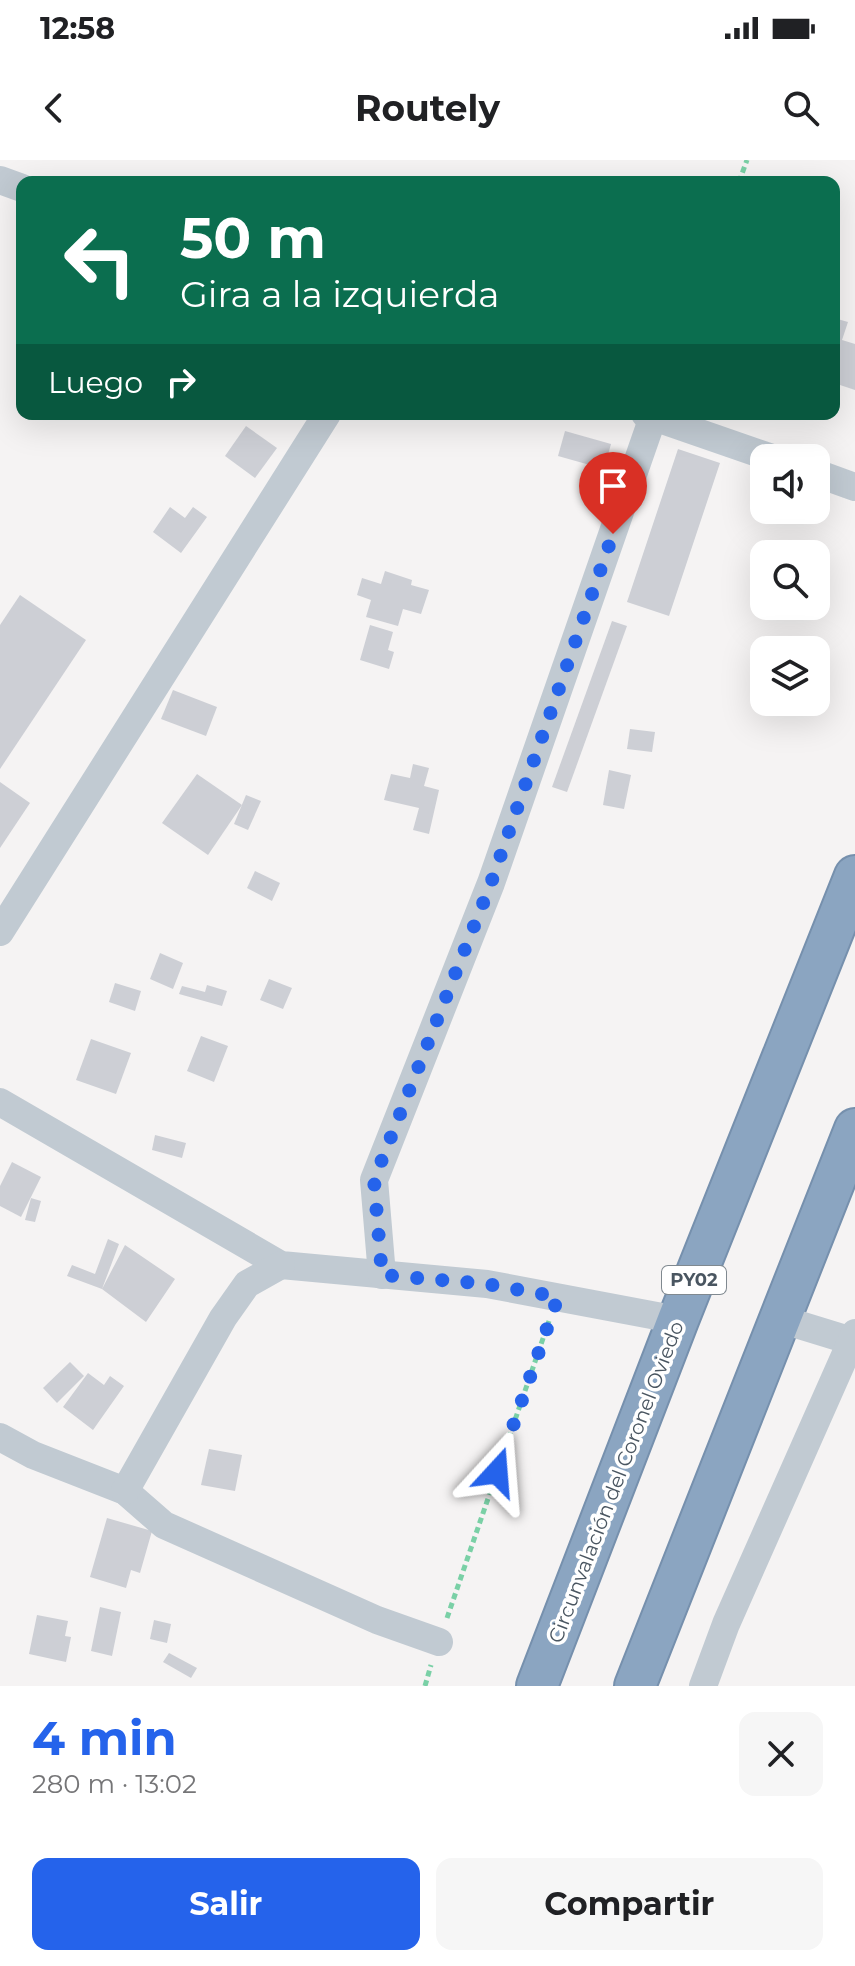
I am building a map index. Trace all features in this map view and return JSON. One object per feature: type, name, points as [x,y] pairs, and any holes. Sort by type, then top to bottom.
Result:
[{"type":"highway","name":"Circunvalación del Coronel Oviedo","points":[[537,1686],[678,1320],[855,876]]},
{"type":"highway","points":[[635,1686],[855,1129]]},
{"type":"street","points":[[0,932],[323,420]]},
{"type":"street","points":[[382,1275],[374,1180],[491,883],[648,420]]},
{"type":"street","points":[[661,420],[750,450]]},
{"type":"street","points":[[830,478],[855,487]]},
{"type":"street","points":[[0,1102],[281,1265],[487,1284],[678,1320]]},
{"type":"street","points":[[125,1491],[223,1318],[247,1284],[281,1265]]},
{"type":"street","points":[[703,1686],[726,1624],[854,1339],[780,1319]]},
{"type":"street","points":[[0,1437],[33,1455],[125,1491],[164,1525],[377,1620],[439,1642]]},
{"type":"path","points":[[425,1686],[558,1297]]},
{"type":"building","points":[[840,320],[848,322],[842,340],[855,344],[855,390],[840,385]]},
{"type":"building","points":[[246,426],[277,448],[255,478],[225,456]]},
{"type":"building","points":[[565,431],[611,444],[604,469],[558,456]]},
{"type":"building","points":[[678,449],[720,463],[669,616],[627,602]]},
{"type":"building","points":[[170,507],[185,518],[193,507],[207,517],[181,553],[153,532]]},
{"type":"building","points":[[385,571],[412,580],[411,585],[429,590],[421,614],[403,609],[398,626],[366,617],[371,600],[357,595],[362,578],[381,584]]},
{"type":"building","points":[[20,595],[86,640],[0,769],[0,625]]},
{"type":"building","points":[[612,621],[627,626],[567,792],[552,787]]},
{"type":"building","points":[[370,625],[393,632],[388,650],[394,652],[389,669],[360,660]]},
{"type":"building","points":[[173,690],[217,707],[206,736],[161,719]]},
{"type":"building","points":[[630,729],[655,732],[652,752],[627,749]]},
{"type":"building","points":[[413,764],[429,768],[424,786],[439,790],[429,834],[413,830],[419,808],[384,800],[391,774],[410,778]]},
{"type":"building","points":[[609,770],[631,775],[624,809],[603,805]]},
{"type":"building","points":[[197,774],[242,805],[208,855],[162,823]]},
{"type":"building","points":[[0,782],[30,803],[0,848]]},
{"type":"building","points":[[246,795],[261,801],[248,830],[234,824]]},
{"type":"building","points":[[255,871],[280,883],[272,901],[247,888]]},
{"type":"building","points":[[160,953],[183,963],[173,989],[150,979]]},
{"type":"building","points":[[269,979],[292,988],[283,1009],[260,1000]]},
{"type":"building","points":[[115,983],[141,991],[135,1011],[109,1002]]},
{"type":"building","points":[[207,985],[227,991],[222,1006],[179,994],[182,986],[205,992]]},
{"type":"building","points":[[201,1036],[228,1046],[214,1082],[187,1071]]},
{"type":"building","points":[[91,1039],[131,1053],[116,1094],[76,1080]]},
{"type":"building","points":[[155,1135],[186,1143],[182,1158],[152,1150]]},
{"type":"building","points":[[12,1162],[41,1177],[21,1217],[0,1206],[0,1186]]},
{"type":"building","points":[[31,1198],[41,1201],[35,1222],[25,1220]]},
{"type":"building","points":[[108,1239],[119,1244],[102,1289],[67,1276],[72,1265],[95,1274]]},
{"type":"building","points":[[125,1245],[175,1279],[146,1322],[102,1289]]},
{"type":"building","points":[[70,1362],[84,1376],[57,1403],[43,1388]]},
{"type":"building","points":[[88,1373],[104,1385],[110,1376],[124,1386],[93,1430],[63,1407]]},
{"type":"building","points":[[209,1449],[242,1455],[235,1491],[201,1485]]},
{"type":"building","points":[[107,1518],[152,1531],[140,1573],[131,1570],[126,1588],[90,1577]]},
{"type":"building","points":[[100,1607],[121,1612],[112,1656],[91,1651]]},
{"type":"building","points":[[37,1615],[68,1621],[65,1636],[71,1637],[66,1662],[29,1654]]},
{"type":"building","points":[[154,1620],[171,1624],[167,1643],[150,1639]]},
{"type":"building","points":[[169,1653],[197,1668],[191,1678],[163,1662]]},
{"type":"route","points":[[497,1472],[558,1297],[487,1284],[382,1275],[374,1180],[491,883],[613,534]]}]
